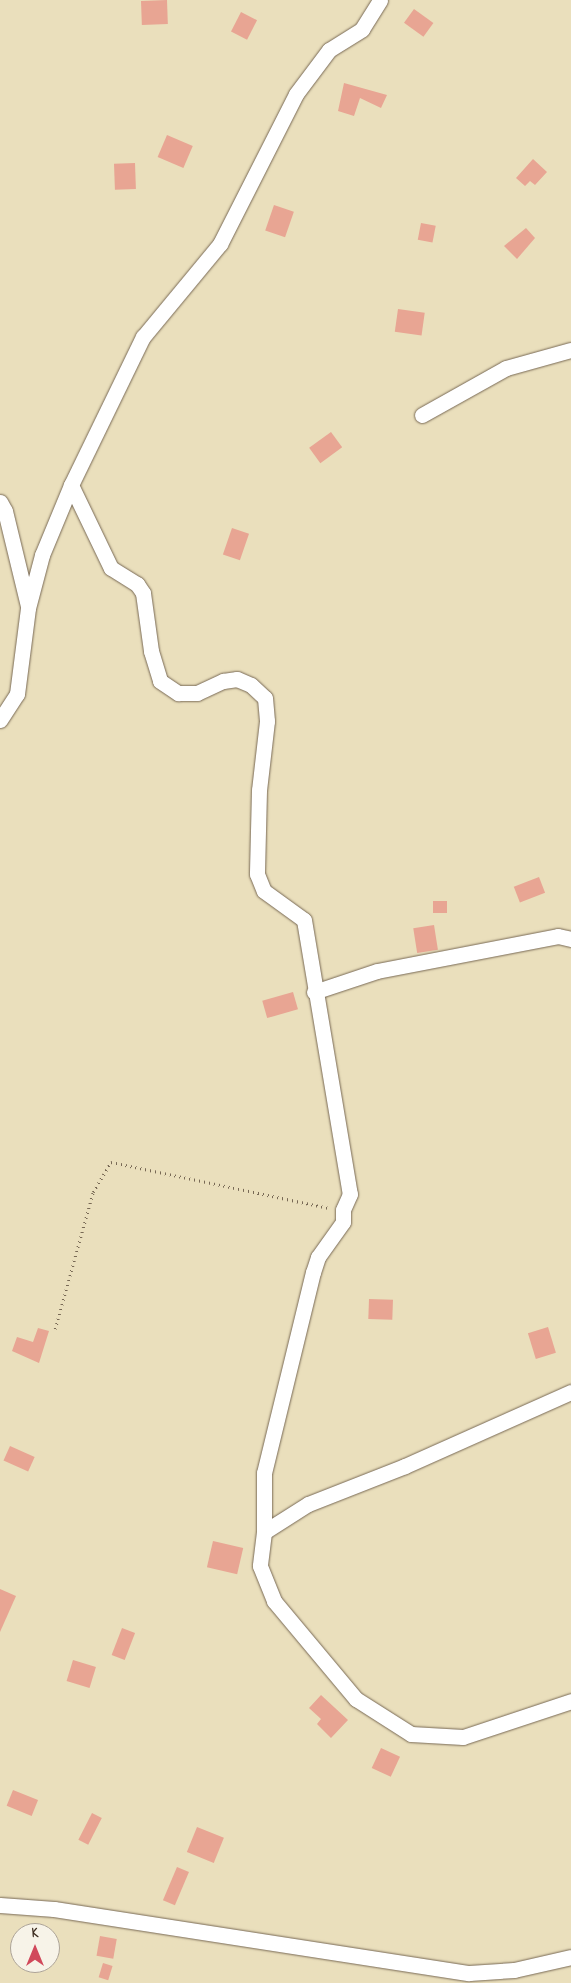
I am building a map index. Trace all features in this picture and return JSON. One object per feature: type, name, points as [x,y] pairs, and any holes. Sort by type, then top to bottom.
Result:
[{"type":"street","points":[[0,720],[17,694],[28,608],[42,555],[71,485],[143,337],[220,244],[296,94],[328,50],[362,29],[380,0]]},
{"type":"street","points":[[422,415],[506,368],[571,350]]},
{"type":"street","points":[[71,485],[111,568],[137,584],[143,593],[151,652],[160,681],[178,693],[197,693],[223,681],[237,679],[251,685],[265,698],[267,721],[259,790],[257,874],[264,891],[304,920],[314,992],[348,1170],[350,1194],[343,1210],[343,1222],[318,1258],[312,1272],[264,1473],[264,1532],[260,1566],[274,1601],[356,1699],[411,1734],[463,1738],[571,1701]]},
{"type":"street","points":[[0,502],[5,512],[28,608]]},
{"type":"street","points":[[0,699],[17,694]]},
{"type":"street","points":[[314,992],[376,971],[558,936],[571,939]]},
{"type":"street","points":[[264,1532],[308,1504],[405,1466],[571,1392]]},
{"type":"street","points":[[0,1905],[54,1909],[469,1973],[514,1970],[571,1957]]},
{"type":"street","points":[[504,1983],[514,1970]]},
{"type":"path","points":[[55,1329],[93,1192],[111,1162],[343,1210]]},
{"type":"building","points":[[167,0],[168,24],[142,25],[141,1]]},
{"type":"building","points":[[414,9],[433,23],[423,37],[404,23]]},
{"type":"building","points":[[241,12],[257,20],[247,40],[231,32]]},
{"type":"building","points":[[344,83],[387,95],[381,108],[360,98],[354,116],[338,111]]},
{"type":"building","points":[[167,135],[193,146],[183,168],[158,157]]},
{"type":"building","points":[[533,159],[547,172],[535,185],[530,181],[525,186],[516,178]]},
{"type":"building","points":[[135,163],[136,189],[115,190],[114,164]]},
{"type":"building","points":[[274,205],[294,212],[285,237],[265,231]]},
{"type":"building","points":[[421,223],[436,226],[432,243],[418,240]]},
{"type":"building","points":[[526,228],[535,238],[517,259],[504,246]]},
{"type":"building","points":[[398,309],[425,313],[422,336],[395,332]]},
{"type":"building","points":[[331,432],[342,447],[320,463],[309,448]]},
{"type":"building","points":[[232,528],[249,534],[240,560],[223,554]]},
{"type":"building","points":[[539,877],[545,893],[520,903],[514,887]]},
{"type":"building","points":[[433,901],[447,901],[447,913],[433,913]]},
{"type":"building","points":[[434,925],[438,950],[417,953],[413,928]]},
{"type":"building","points":[[293,992],[298,1009],[267,1018],[262,1001]]},
{"type":"building","points":[[369,1299],[393,1300],[392,1320],[368,1319]]},
{"type":"building","points":[[548,1327],[556,1353],[536,1359],[528,1333]]},
{"type":"building","points":[[38,1328],[49,1331],[39,1363],[12,1351],[17,1337],[33,1342]]},
{"type":"building","points":[[10,1446],[35,1457],[28,1472],[3,1461]]},
{"type":"building","points":[[213,1541],[243,1548],[237,1574],[207,1567]]},
{"type":"building","points":[[0,1589],[16,1596],[0,1632]]},
{"type":"building","points":[[122,1628],[135,1633],[125,1660],[112,1655]]},
{"type":"building","points":[[73,1660],[96,1667],[90,1688],[67,1681]]},
{"type":"building","points":[[321,1695],[348,1720],[331,1738],[317,1724],[321,1719],[309,1708]]},
{"type":"building","points":[[381,1748],[400,1757],[391,1777],[372,1768]]},
{"type":"building","points":[[13,1790],[38,1800],[32,1816],[7,1806]]},
{"type":"building","points":[[92,1813],[102,1818],[88,1845],[78,1840]]},
{"type":"building","points":[[197,1827],[224,1838],[214,1863],[187,1852]]},
{"type":"building","points":[[177,1867],[189,1872],[175,1905],[163,1900]]},
{"type":"building","points":[[100,1936],[117,1939],[113,1959],[97,1956]]},
{"type":"building","points":[[103,1963],[113,1966],[108,1980],[99,1977]]}]
